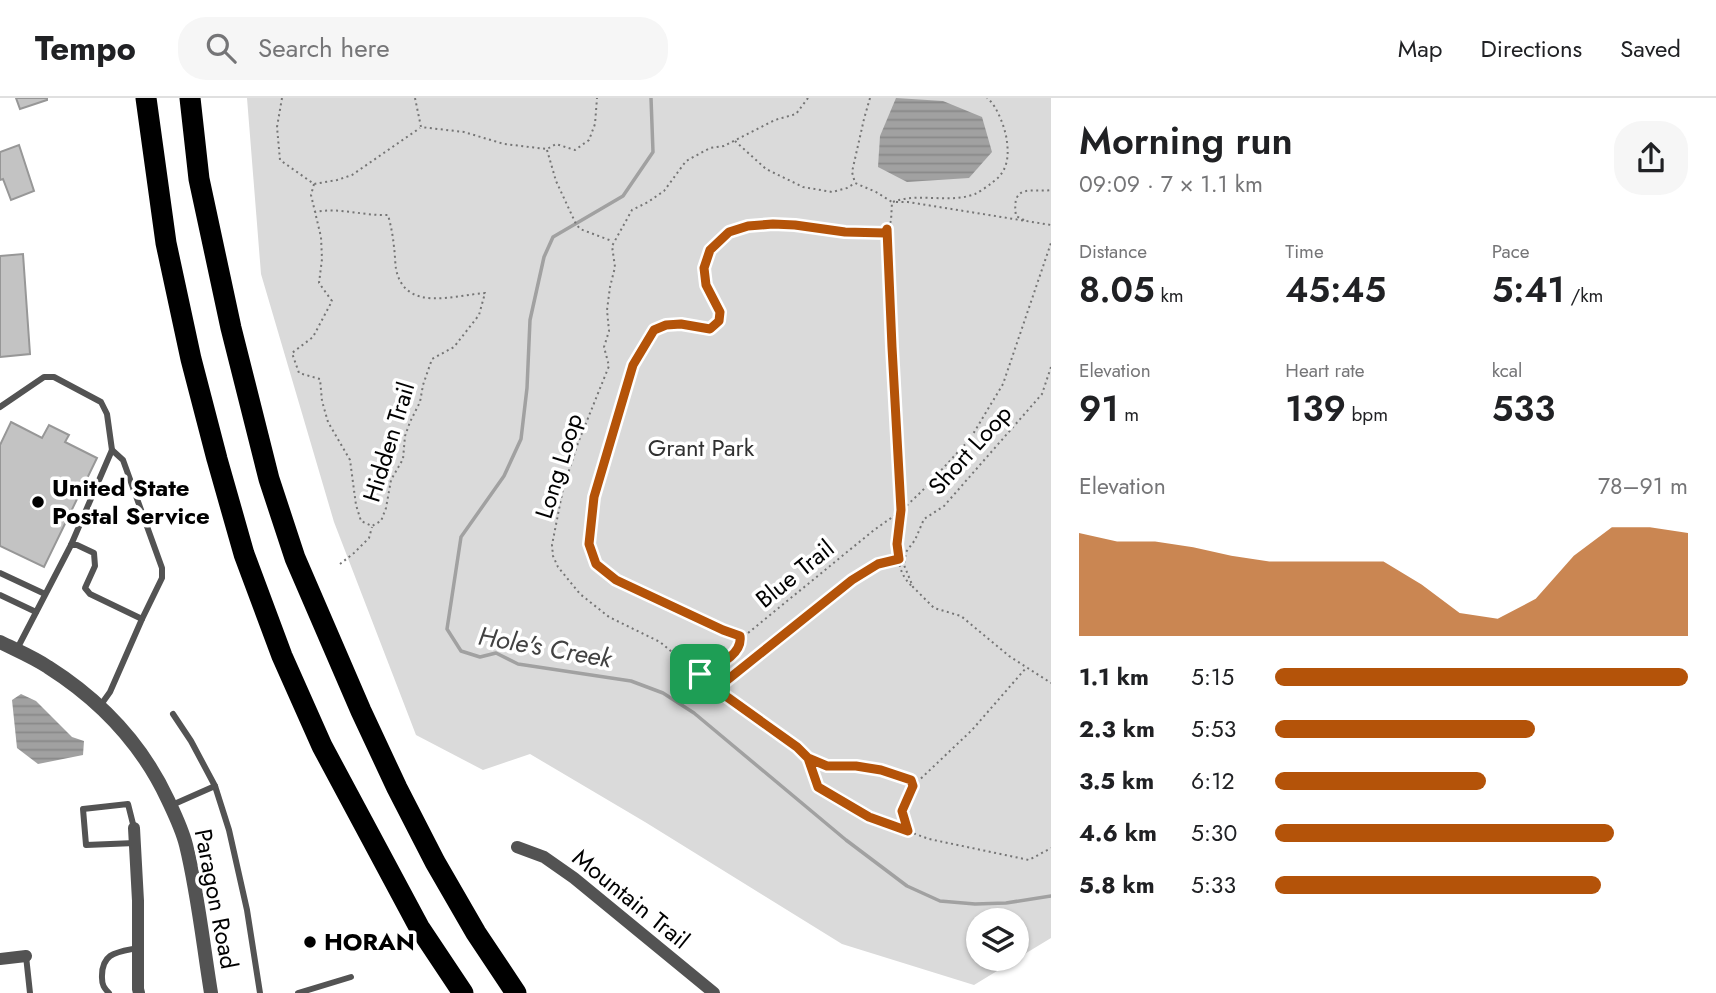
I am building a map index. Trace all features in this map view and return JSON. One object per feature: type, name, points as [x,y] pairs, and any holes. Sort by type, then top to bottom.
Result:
[{"type":"highway","points":[[146,98],[166,243],[216,459],[244,554],[282,656],[322,746],[419,927],[463,993]]},
{"type":"highway","points":[[190,98],[199,180],[231,328],[269,479],[295,558],[397,788],[475,933],[516,993]]},
{"type":"street","name":"Paragon Road","points":[[0,642],[48,666],[71,682],[100,706],[147,761],[171,806],[185,843],[211,993]]},
{"type":"street","points":[[134,828],[139,993]]},
{"type":"street","name":"Mountain Trail","points":[[517,847],[544,857],[567,873],[714,993]]},
{"type":"street","points":[[0,959],[26,956]]},
{"type":"lane","points":[[0,407],[44,377],[54,377],[101,402],[107,414],[112,450],[71,545],[16,650]]},
{"type":"lane","points":[[100,706],[110,692],[162,578],[162,568],[123,460],[112,450]]},
{"type":"lane","points":[[71,545],[78,545],[94,553],[95,566],[85,588],[90,594],[142,619]]},
{"type":"lane","points":[[0,573],[45,594]]},
{"type":"lane","points":[[0,595],[36,612]]},
{"type":"lane","points":[[173,714],[215,786],[229,830],[247,909],[260,993]]},
{"type":"lane","points":[[171,806],[215,786]]},
{"type":"lane","points":[[134,828],[128,804],[83,809],[86,845],[135,843]]},
{"type":"lane","points":[[109,993],[102,984],[103,964],[108,956],[138,948]]},
{"type":"lane","points":[[26,956],[30,993]]},
{"type":"lane","points":[[298,993],[351,977]]},
{"type":"path","points":[[282,98],[277,127],[280,160],[314,184],[352,175],[421,127],[464,132],[504,144],[547,149],[556,144],[575,150],[589,140],[595,124],[597,98]]},
{"type":"path","points":[[415,98],[421,127]]},
{"type":"path","name":"Long Loop","points":[[808,98],[796,114],[775,120],[724,146],[710,148],[686,161],[664,191],[632,211],[611,246],[615,267],[607,310],[609,331],[604,347],[609,366],[563,489],[552,556],[580,594],[608,617],[660,642],[716,689],[797,747],[808,758],[818,787],[869,817],[929,839],[1029,860],[1051,848]]},
{"type":"path","points":[[870,98],[852,172],[855,183],[892,202],[908,202],[1051,225]]},
{"type":"path","points":[[892,202],[906,197],[942,198],[974,194],[1001,176],[1005,170],[1008,152],[1007,136],[993,102],[987,98]]},
{"type":"path","points":[[734,141],[766,169],[803,187],[832,192],[855,183]]},
{"type":"path","points":[[547,149],[556,181],[576,224],[580,229],[614,242]]},
{"type":"path","name":"Hidden Trail","points":[[314,184],[311,195],[315,212],[321,237],[322,259],[318,283],[332,301],[313,337],[292,353],[299,373],[320,379],[328,422],[350,460],[356,506],[361,521],[372,526],[381,521],[386,508],[391,480],[402,459],[405,436],[420,402],[432,359],[454,347],[479,315],[485,293],[426,299],[406,290],[397,273],[388,215],[358,214],[336,209],[315,212]]},
{"type":"path","points":[[1027,222],[1016,216],[1014,211],[1017,198],[1029,190],[1051,190]]},
{"type":"path","points":[[892,202],[891,221],[887,229],[901,510],[897,544],[899,559],[908,582],[934,608],[961,616],[1009,656],[1051,683]]},
{"type":"path","name":"Blue Trail","points":[[887,229],[885,233],[862,233],[795,225],[748,226],[729,232],[710,250],[704,268],[706,285],[720,312],[719,321],[710,329],[681,324],[666,325],[654,330],[633,365],[594,497],[589,544],[596,564],[616,580],[723,630],[740,636],[748,633],[901,510],[970,439],[1003,384],[1051,243]]},
{"type":"path","name":"Short Loop","points":[[914,587],[904,565],[906,552],[915,540],[924,519],[944,506],[1042,394],[1051,368]]},
{"type":"path","points":[[340,564],[369,538],[372,526]]},
{"type":"path","points":[[716,689],[852,580],[878,564],[899,559]]},
{"type":"path","points":[[700,674],[736,652],[741,642],[740,636]]},
{"type":"path","points":[[908,831],[902,811],[913,786],[972,730],[1027,668]]},
{"type":"path","points":[[808,758],[827,766],[856,766],[881,770],[911,780],[913,786]]},
{"type":"green space","name":"Grant Park","points":[[247,98],[1051,98],[1051,938],[1029,952],[1029,908],[966,908],[966,971],[997,971],[974,985],[842,944],[530,754],[483,770],[416,735],[334,522],[261,274]]},
{"type":"shaded area","points":[[896,98],[943,101],[982,117],[992,152],[969,178],[907,182],[878,167],[880,136]]},
{"type":"shaded area","points":[[21,694],[36,701],[72,737],[84,741],[83,755],[38,764],[17,748],[12,700]]},
{"type":"building","points":[[16,98],[47,98],[47,100],[20,109]]},
{"type":"building","points":[[19,145],[34,191],[11,200],[3,179],[0,180],[0,152]]},
{"type":"building","points":[[23,254],[30,354],[0,357],[0,256]]},
{"type":"building","name":"United State Postal Service","points":[[11,422],[42,438],[49,425],[69,435],[65,442],[97,458],[44,567],[0,546],[0,445]]},
{"type":"waterway","name":"Hole's Creek","points":[[651,98],[653,152],[623,196],[553,237],[544,257],[530,320],[527,388],[521,439],[504,476],[461,537],[447,629],[461,651],[480,657],[496,653],[518,664],[631,681],[663,693],[694,713],[846,840],[907,886],[940,901],[1006,903],[1051,896]]},
{"type":"place","name":"United State Postal Service","points":[[38,502]]},
{"type":"place","name":"HORAN","points":[[310,942]]},
{"type":"route","points":[[700,674],[716,689],[797,747],[808,758],[827,766],[856,766],[881,770],[911,780],[913,786],[902,811],[908,831],[869,817],[818,787],[808,758],[797,747],[716,689],[852,580],[878,564],[899,559],[897,544],[901,510],[887,229],[885,233],[862,233],[773,224],[748,226],[729,232],[710,250],[704,268],[706,285],[720,312],[719,321],[710,329],[681,324],[666,325],[654,330],[633,365],[594,497],[589,544],[596,564],[616,580],[740,636],[741,642],[736,652],[700,674]]}]
